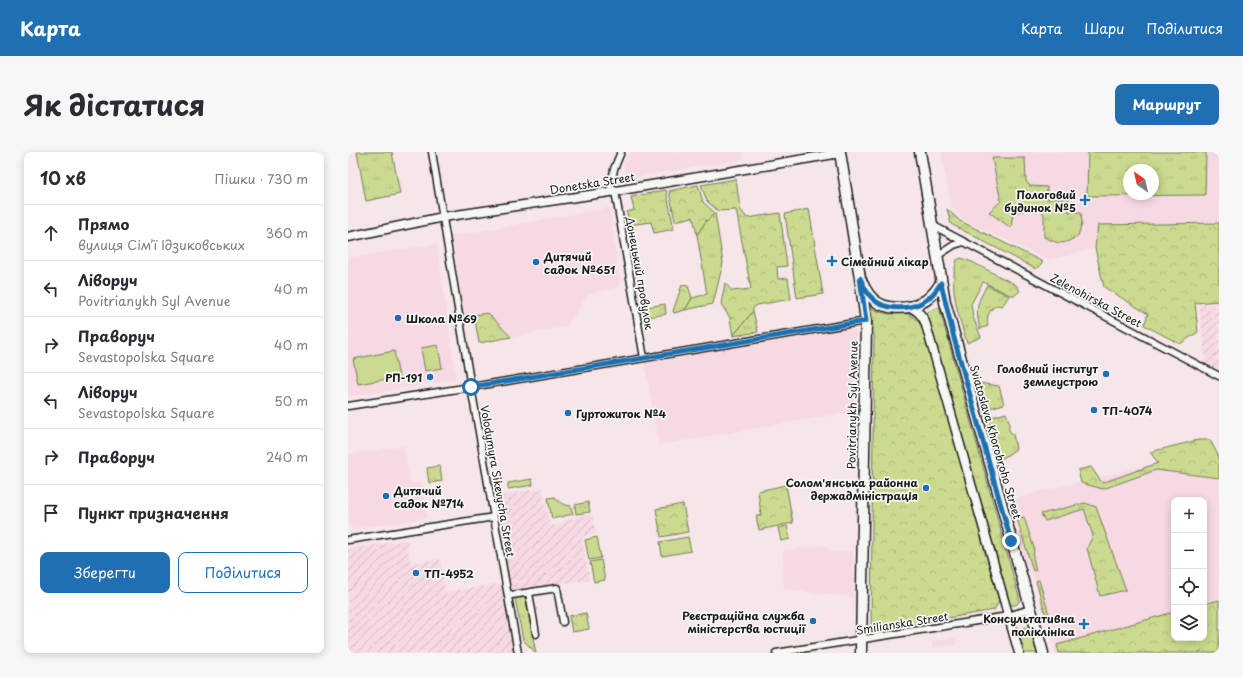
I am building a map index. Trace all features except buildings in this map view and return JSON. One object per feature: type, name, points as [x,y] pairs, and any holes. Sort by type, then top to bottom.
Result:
[{"type":"main road","name":"Povitrianykh Syl Avenue","points":[[840,152],[866,321],[861,653]]},
{"type":"main road","name":"Sviatoslava Khorobroho Street","points":[[920,152],[941,283],[956,344],[1043,653]]},
{"type":"main road","points":[[860,278],[872,299],[881,305],[895,308],[920,303],[932,296],[941,283]]},
{"type":"street","name":"Volodymyra Sikevycha Street","points":[[432,152],[471,387],[518,653]]},
{"type":"street","name":"Донецький провулок","points":[[621,152],[614,169],[613,192],[644,358]]},
{"type":"street","name":"Donetska Street","points":[[348,237],[443,217],[613,192],[840,152]]},
{"type":"street","name":"Zelenohirska Street","points":[[932,224],[1219,376]]},
{"type":"street","points":[[937,256],[954,245],[964,242]]},
{"type":"street","points":[[908,306],[921,315],[926,325],[966,460],[1019,653]]},
{"type":"street","points":[[348,406],[866,321]]},
{"type":"street","points":[[348,540],[494,517]]},
{"type":"street","points":[[508,594],[529,593],[557,588],[563,622]]},
{"type":"street","points":[[529,593],[536,634]]},
{"type":"street","name":"Smilianska Street","points":[[776,653],[1008,616],[1030,609]]},
{"type":"shaded area","points":[[631,152],[742,152],[743,159],[626,178],[624,168],[625,162]]},
{"type":"shaded area","name":"Пологовий будинок №5","points":[[941,152],[1219,152],[1219,223],[1098,225],[1095,248],[1049,260],[963,220],[952,206]]},
{"type":"shaded area","name":"Дитячий садок №651","points":[[609,208],[620,287],[588,294],[567,326],[511,337],[488,313],[464,317],[452,236]]},
{"type":"shaded area","name":"Школа №69","points":[[437,244],[456,379],[348,397],[348,258]]},
{"type":"shaded area","points":[[1219,303],[1219,371],[1206,364],[1199,305]]},
{"type":"shaded area","points":[[853,327],[856,328],[857,331],[855,411],[659,445],[644,360]]},
{"type":"shaded area","name":"Дитячий садок №714","points":[[404,446],[410,483],[422,482],[427,518],[351,529],[348,508],[348,455]]},
{"type":"shaded area","points":[[1205,450],[1219,466],[1219,653],[1056,653],[1011,500]]},
{"type":"shaded area","points":[[543,488],[550,526],[564,524],[564,520],[592,514],[596,533],[582,537],[589,581],[575,581],[508,594],[518,653],[348,653],[348,549],[407,540],[410,563],[440,559],[445,592],[500,584],[507,593],[491,497]]},
{"type":"shaded area","points":[[1020,531],[1031,571],[1028,572],[1017,532]]},
{"type":"shaded area","points":[[825,546],[832,552],[853,551],[853,597],[784,589],[783,551]]},
{"type":"shaded area","points":[[955,638],[956,645],[933,648],[932,641]]},
{"type":"green space","points":[[357,152],[392,152],[400,194],[366,201]]},
{"type":"green space","points":[[1088,152],[1206,152],[1205,195],[1159,195],[1159,164],[1123,164],[1123,196],[1087,196]]},
{"type":"green space","points":[[992,158],[1025,158],[1026,181],[1030,186],[1047,187],[1047,199],[1069,199],[1069,212],[1081,212],[1082,223],[1078,236],[1061,243],[1044,237],[1044,215],[1039,207],[1013,213],[1011,228],[989,212],[1001,201]]},
{"type":"green space","points":[[736,179],[740,209],[747,218],[780,213],[787,266],[777,267],[778,279],[788,278],[791,299],[757,305],[753,308],[753,311],[733,336],[730,318],[721,304],[725,283],[732,291],[751,289],[736,210],[718,211],[707,201],[701,185]]},
{"type":"green space","points":[[698,185],[703,202],[715,213],[705,222],[697,235],[693,217],[675,221],[669,191]]},
{"type":"green space","points":[[666,190],[674,229],[654,233],[651,222],[629,225],[627,212],[634,210],[631,197]]},
{"type":"green space","points":[[809,209],[823,294],[797,298],[785,214]]},
{"type":"green space","points":[[947,209],[960,221],[1043,262],[1036,269],[951,224]]},
{"type":"green space","points":[[715,213],[723,263],[713,304],[685,310],[692,298],[707,294],[697,235],[705,222]]},
{"type":"green space","points":[[1219,223],[1219,301],[1195,303],[1198,332],[1180,344],[1144,325],[1148,314],[1104,287],[1095,248],[1098,225]]},
{"type":"green space","points":[[961,258],[972,262],[1016,285],[1020,291],[1015,295],[1010,295],[983,282],[971,304],[973,317],[981,337],[967,343],[958,312],[954,291],[957,260]]},
{"type":"green space","points":[[682,285],[688,286],[692,298],[685,310],[674,313],[673,311]]},
{"type":"green space","points":[[987,285],[1009,296],[1002,306],[997,305],[992,309],[987,319],[988,326],[980,329],[977,311],[979,301]]},
{"type":"green space","points":[[665,304],[666,314],[643,318],[641,308]]},
{"type":"green space","points":[[939,307],[1019,597],[1019,602],[1016,605],[1010,605],[1007,601],[927,312]]},
{"type":"green space","points":[[871,308],[889,314],[902,313],[909,315],[923,327],[999,601],[994,610],[879,630],[875,629],[871,624],[874,335]]},
{"type":"green space","points":[[753,311],[758,332],[733,336]]},
{"type":"green space","points":[[488,313],[511,337],[479,343],[474,315]]},
{"type":"green space","points":[[438,345],[442,368],[425,371],[421,348]]},
{"type":"green space","points":[[394,351],[399,377],[358,384],[353,359]]},
{"type":"green space","points":[[979,383],[999,386],[1004,404],[987,409]]},
{"type":"green space","points":[[1006,413],[1010,424],[1008,427],[1010,432],[1013,434],[1016,449],[1000,460],[988,418]]},
{"type":"green space","points":[[1198,440],[1210,440],[1219,457],[1219,478],[1156,470],[1103,489],[1081,483],[1078,470],[1091,467],[1102,483],[1158,463],[1150,452]]},
{"type":"green space","points":[[440,466],[442,481],[429,483],[427,468]]},
{"type":"green space","points":[[532,479],[533,485],[508,489],[508,483]]},
{"type":"green space","points":[[786,485],[793,523],[759,530],[756,516],[761,515],[758,491]]},
{"type":"green space","points":[[555,497],[558,501],[571,506],[573,514],[552,519],[548,498]]},
{"type":"green space","points":[[588,502],[590,512],[576,514],[575,505]]},
{"type":"green space","points":[[1085,503],[1096,507],[1126,590],[1100,596],[1087,548],[1093,536],[1084,509],[1045,521],[1041,514]]},
{"type":"green space","points":[[683,504],[688,532],[661,537],[656,509]]},
{"type":"green space","points":[[1024,517],[1034,548],[1033,558],[1036,570],[1033,571],[1017,519]]},
{"type":"green space","points":[[787,526],[790,539],[781,541],[778,528]]},
{"type":"green space","points":[[597,537],[601,558],[589,560],[585,540]]},
{"type":"green space","points":[[688,537],[691,551],[662,556],[660,542]]},
{"type":"green space","points":[[601,560],[605,580],[594,582],[590,562]]},
{"type":"green space","points":[[1039,580],[1050,618],[1047,619],[1036,581]]},
{"type":"green space","points":[[525,596],[536,653],[523,640],[515,598]]},
{"type":"green space","points":[[1219,600],[1219,653],[1059,653],[1057,645],[1171,613],[1171,641],[1207,641],[1207,603]]},
{"type":"green space","points":[[586,613],[589,629],[572,632],[569,616]]},
{"type":"green space","points":[[1030,626],[1038,653],[1023,653],[1017,630]]},
{"type":"place","name":"Пологовий будинок №5","points":[[1085,200]]},
{"type":"place","name":"Сімейний лікар","points":[[832,261]]},
{"type":"place","name":"Дитячий садок №651","points":[[536,262]]},
{"type":"place","name":"Школа №69","points":[[398,318]]},
{"type":"place","name":"Головний інститут землеустрою","points":[[1106,374]]},
{"type":"place","name":"РП-191","points":[[430,377]]},
{"type":"place","name":"ТП-4074","points":[[1094,410]]},
{"type":"place","name":"Гуртожиток №4","points":[[568,413]]},
{"type":"place","name":"Солом'янська районна держадміністрація","points":[[926,488]]},
{"type":"place","name":"Дитячий садок №714","points":[[386,496]]},
{"type":"place","name":"ТП-4952","points":[[416,573]]},
{"type":"place","name":"Реєстраційна служба міністерства юстиції","points":[[813,621]]},
{"type":"place","name":"Консультативна поліклініка","points":[[1084,624]]},
{"type":"route","points":[[471,387],[866,321],[860,278],[872,299],[881,305],[895,308],[920,303],[932,296],[941,283],[954,338],[1011,541]]}]
